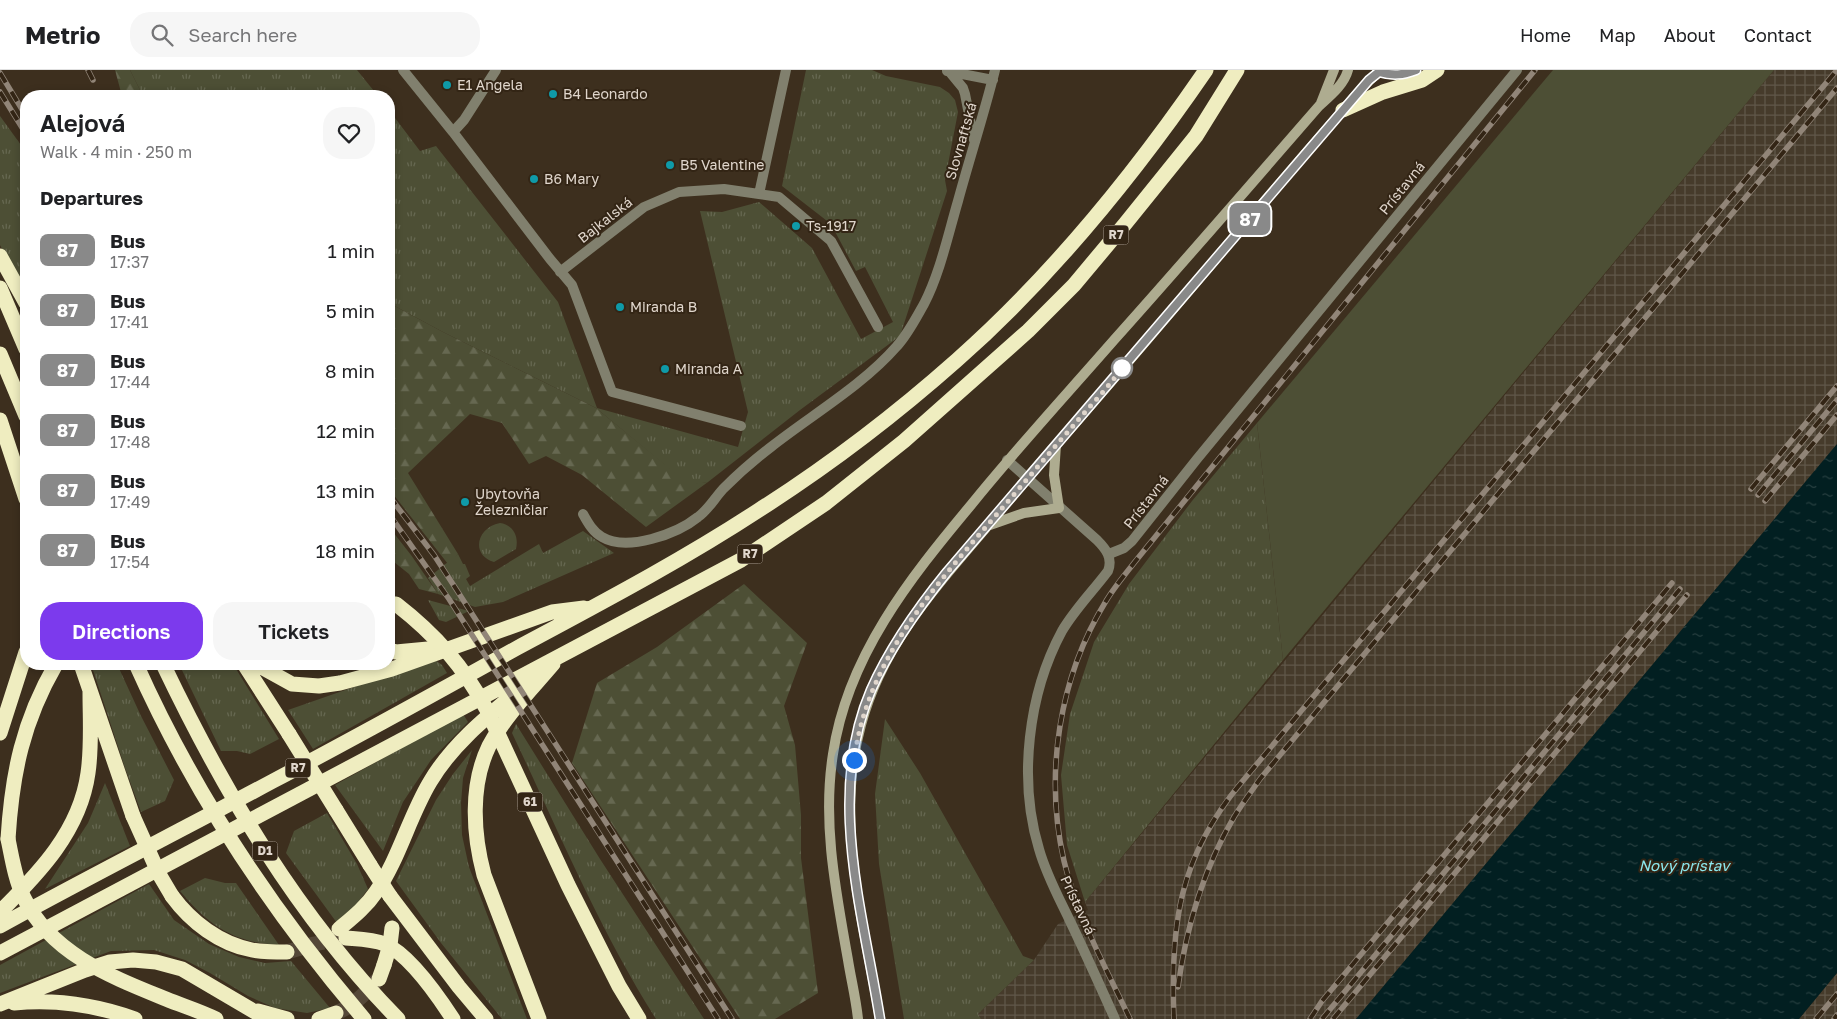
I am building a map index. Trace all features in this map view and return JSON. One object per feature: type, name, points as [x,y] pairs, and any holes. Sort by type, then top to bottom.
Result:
[{"type":"highway","name":"R7","points":[[0,926],[276,780],[593,607],[700,547],[760,510],[824,466],[887,418],[956,361],[1053,266],[1101,211],[1171,121],[1206,70]]},
{"type":"highway","name":"R7","points":[[0,953],[741,560],[826,503],[904,441],[1014,343],[1074,285],[1196,136],[1237,70]]},
{"type":"highway","points":[[1343,110],[1383,92],[1422,80],[1437,70]]},
{"type":"highway","points":[[0,256],[20,292]]},
{"type":"highway","points":[[0,288],[20,335]]},
{"type":"highway","points":[[0,354],[20,402]]},
{"type":"highway","points":[[0,420],[20,481]]},
{"type":"highway","name":"61","points":[[395,604],[427,630],[444,647],[474,686],[594,937],[639,1019]]},
{"type":"highway","points":[[395,667],[552,612],[593,607]]},
{"type":"highway","points":[[395,652],[450,647]]},
{"type":"highway","points":[[452,1019],[413,967],[396,951],[386,944],[342,934],[376,891],[389,868],[418,804],[445,759],[494,711],[559,657]]},
{"type":"highway","points":[[539,1019],[481,866],[476,838],[477,788],[482,764],[490,745],[505,722],[559,657]]},
{"type":"highway","points":[[0,733],[20,670]]},
{"type":"highway","points":[[52,670],[44,684],[30,719],[19,755],[10,800],[8,839],[16,876],[24,898],[37,919],[56,940],[74,955],[99,971],[216,1019]]},
{"type":"highway","points":[[83,670],[133,816],[159,874],[172,896],[187,914],[217,937],[251,950],[287,952]]},
{"type":"highway","name":"D1","points":[[139,670],[164,724],[187,766],[217,820],[249,870],[326,975],[364,1019]]},
{"type":"highway","name":"D1","points":[[166,670],[207,754],[271,860],[308,913],[345,960],[398,1019]]},
{"type":"highway","points":[[248,670],[390,896],[459,987],[486,1019]]},
{"type":"highway","points":[[267,670],[292,684],[319,686],[340,683],[385,670]]},
{"type":"highway","points":[[0,912],[33,879],[58,847],[82,800],[88,775],[91,748],[90,692]]},
{"type":"highway","points":[[382,972],[390,945],[392,928],[390,896]]},
{"type":"highway","points":[[0,1004],[85,970],[110,962],[134,960],[156,962],[182,969],[268,1019]]},
{"type":"highway","points":[[0,1004],[30,1001],[79,1004],[135,1019]]},
{"type":"highway","points":[[254,1010],[287,1019]]},
{"type":"highway","points":[[319,1019],[336,1013]]},
{"type":"main road","points":[[1319,106],[1334,70]]},
{"type":"main road","points":[[858,1019],[829,828],[828,800],[830,771],[842,710],[853,679],[867,649],[889,613],[931,553],[1007,460],[1319,106],[1336,91],[1347,75],[1348,70]]},
{"type":"main road","points":[[880,1019],[851,846],[850,801],[858,734],[871,692],[894,644],[927,596],[1026,478],[1379,70],[1391,75],[1399,75],[1416,70]]},
{"type":"main road","points":[[986,526],[1024,513],[1060,508],[1054,475],[1056,444]]},
{"type":"street","points":[[403,70],[454,132],[572,286],[612,392],[740,426]]},
{"type":"street","points":[[454,132],[464,120],[496,70]]},
{"type":"street","points":[[759,194],[786,70]]},
{"type":"street","points":[[948,70],[994,75]]},
{"type":"street","points":[[948,70],[966,94],[975,144]]},
{"type":"street","name":"Prístavná","points":[[1115,1019],[1044,863],[1034,826],[1028,764],[1030,736],[1042,677],[1050,656],[1063,630],[1084,598],[1108,570],[1110,565],[1109,554],[1124,548],[1132,541],[1197,459],[1517,70]]},
{"type":"street","name":"Slovnaftská","points":[[583,514],[596,533],[604,538],[618,542],[639,541],[678,530],[698,518],[744,470],[770,447],[858,381],[898,345],[924,303],[934,280],[994,75]]},
{"type":"street","name":"Bajkalská","points":[[560,272],[644,207],[679,192],[724,189],[779,197],[831,241],[878,327]]},
{"type":"street","points":[[1007,460],[1097,540],[1109,554]]},
{"type":"shaded area","points":[[1774,70],[1837,70],[1837,444],[1356,1019],[981,1019],[978,1014],[1034,960],[1058,924],[1088,910],[1085,902]]},
{"type":"shaded area","points":[[1837,973],[1837,1019],[1799,1019]]},
{"type":"green space","points":[[115,70],[130,70],[140,90],[120,90]]},
{"type":"green space","points":[[130,70],[357,70],[373,90],[140,90]]},
{"type":"green space","points":[[806,70],[872,70],[886,76],[940,87],[955,100],[958,112],[945,180],[947,191],[900,336],[800,410],[708,482],[689,485],[596,408],[395,306],[395,118],[420,151],[436,146],[558,302],[597,408],[738,447],[748,412],[700,211],[722,212],[759,202],[812,248],[861,339],[893,322],[865,267],[856,271],[831,224],[782,186]]},
{"type":"green space","points":[[1553,70],[1774,70],[1283,660],[1257,423]]},
{"type":"green space","points":[[0,116],[20,144],[20,284],[0,245]]},
{"type":"green space","points":[[395,306],[596,408],[689,484],[708,482],[646,527],[582,475],[546,456],[529,464],[502,423],[470,414],[408,473],[458,554],[448,564],[395,497]]},
{"type":"green space","points":[[1257,423],[1283,660],[1085,902],[1067,845],[1061,775],[1070,714],[1094,642],[1129,584],[1192,501]]},
{"type":"green space","points":[[500,523],[512,529],[516,536],[517,544],[516,549],[494,562],[482,554],[479,548],[479,541],[486,530]]},
{"type":"green space","points":[[583,531],[614,553],[503,602],[475,607],[438,594],[428,578],[458,554],[470,576],[466,579],[470,586],[539,544],[543,553]]},
{"type":"green space","points":[[395,535],[438,594],[419,589],[409,574],[395,563]]},
{"type":"green space","points":[[744,584],[807,643],[784,706],[795,745],[801,815],[801,858],[818,993],[775,1019],[740,1019],[572,763],[597,683],[657,647]]},
{"type":"green space","points":[[428,600],[469,611],[446,622],[439,620]]},
{"type":"green space","points":[[434,659],[442,665],[447,673],[313,749],[288,710]]},
{"type":"green space","points":[[93,670],[120,670],[174,780],[165,801],[141,812]]},
{"type":"green space","points":[[182,670],[237,670],[279,739],[250,754],[237,751],[221,751]]},
{"type":"green space","points":[[463,714],[468,722],[431,760],[403,802],[383,851],[335,785]]},
{"type":"green space","points":[[885,719],[920,773],[1023,956],[1034,960],[978,1014],[981,1019],[904,1019],[879,864],[875,794]]},
{"type":"green space","points":[[516,724],[600,859],[704,1019],[656,1019],[616,950],[580,879],[512,733]]},
{"type":"green space","points":[[472,750],[463,778],[461,803],[462,835],[469,867],[527,1019],[502,1019],[441,943],[396,881],[436,800]]},
{"type":"green space","points":[[105,783],[130,846],[45,889],[88,823]]},
{"type":"green space","points":[[327,813],[357,864],[368,889],[356,905],[337,923],[286,853],[294,831]]},
{"type":"green space","points":[[205,878],[225,883],[236,883],[279,945],[248,941],[235,936],[201,914],[180,891]]},
{"type":"green space","points":[[149,884],[174,920],[209,944],[239,957],[265,963],[291,961],[330,1008],[307,1013],[275,1008],[248,996],[185,960],[154,950],[111,951],[0,993],[0,965]]},
{"type":"water","name":"Nový prístav","points":[[1837,444],[1837,973],[1799,1019],[1356,1019]]},
{"type":"tunnel","points":[[287,952],[314,944],[346,938]]},
{"type":"tunnel","points":[[336,1013],[358,999],[377,980]]},
{"type":"railway","points":[[88,70],[93,80]]},
{"type":"railway","points":[[1130,1019],[1076,902],[1064,861],[1058,828],[1056,761],[1060,727],[1077,661],[1090,630],[1106,601],[1125,574],[1535,70]]},
{"type":"railway","points":[[1174,1019],[1174,953],[1177,923],[1183,894],[1192,865],[1204,838],[1220,811],[1241,783],[1837,70]]},
{"type":"railway","points":[[0,73],[20,106]]},
{"type":"railway","points":[[1178,987],[1191,921],[1205,878],[1234,817],[1260,779],[1837,88]]},
{"type":"railway","points":[[0,92],[20,124]]},
{"type":"railway","points":[[1751,489],[1837,386]]},
{"type":"railway","points":[[1758,495],[1837,400]]},
{"type":"railway","points":[[1765,501],[1837,415]]},
{"type":"railway","points":[[395,504],[434,555],[732,1019]]},
{"type":"railway","points":[[395,522],[449,599],[718,1019]]},
{"type":"railway","points":[[1310,1019],[1322,1001],[1672,583]]},
{"type":"railway","points":[[1322,1019],[1680,589]]},
{"type":"railway","points":[[1333,1019],[1687,595]]},
{"type":"railway","points":[[1816,1019],[1837,994]]},
{"type":"railway","points":[[1834,1019],[1837,1015]]},
{"type":"bus line","name":"87","points":[[880,1019],[851,846],[850,801],[855,748],[862,721],[871,692],[894,644],[927,596],[1026,478],[1369,80],[1379,72],[1399,75],[1416,70]]},
{"type":"place","name":"E1 Angela","points":[[447,85]]},
{"type":"place","name":"B4 Leonardo","points":[[553,94]]},
{"type":"place","name":"B5 Valentine","points":[[670,165]]},
{"type":"place","name":"B6 Mary","points":[[534,179]]},
{"type":"place","name":"Ts-1917","points":[[796,226]]},
{"type":"place","name":"Miranda B","points":[[620,307]]},
{"type":"place","name":"Miranda A","points":[[665,369]]},
{"type":"place","name":"Ubytovňa Železničiar","points":[[465,502]]},
{"type":"route","points":[[854,760],[858,734],[871,692],[885,661],[904,628],[947,572],[1122,368]]}]
